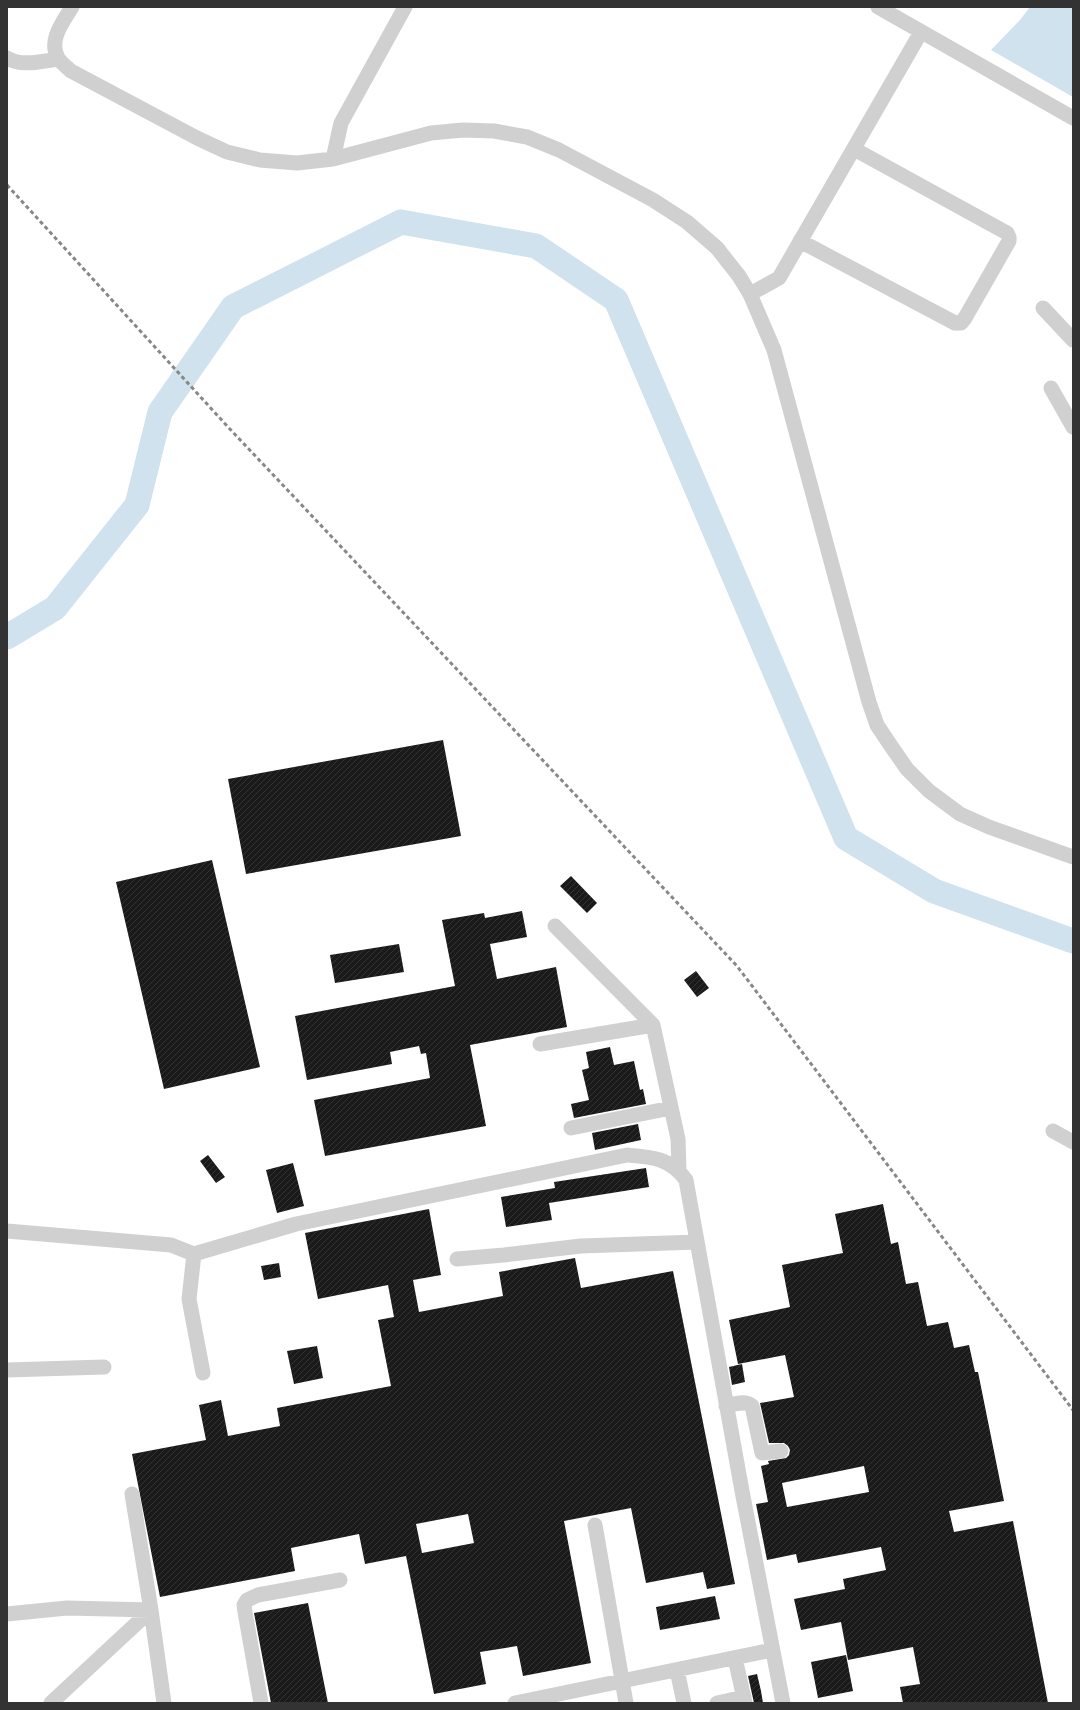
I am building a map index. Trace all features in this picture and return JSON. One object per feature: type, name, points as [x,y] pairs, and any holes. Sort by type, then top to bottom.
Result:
[{"type":"street","points":[[72,7],[57,34],[54,48],[58,59],[71,71],[197,138],[227,152],[260,160],[297,163],[333,159],[431,133],[462,130],[494,131],[527,137],[566,154],[652,200],[687,222],[717,248],[739,276],[750,294],[774,350],[869,702],[877,725],[907,769],[929,791],[960,814],[989,827],[1073,856]]},
{"type":"street","points":[[333,159],[341,123],[405,7]]},
{"type":"street","points":[[878,7],[1073,118]]},
{"type":"street","points":[[750,294],[779,278],[921,32]]},
{"type":"street","points":[[7,58],[11,61],[21,63],[58,59]]},
{"type":"street","points":[[800,241],[955,323],[961,323],[965,318],[1010,237],[1007,233],[854,149]]},
{"type":"street","points":[[1043,308],[1073,340]]},
{"type":"street","points":[[1051,388],[1073,426]]},
{"type":"street","points":[[555,926],[653,1025],[678,1139],[679,1170]]},
{"type":"street","points":[[540,1044],[653,1025]]},
{"type":"street","points":[[570,1128],[671,1108]]},
{"type":"street","points":[[1053,1131],[1073,1142]]},
{"type":"street","points":[[7,1231],[171,1245],[194,1254],[296,1224],[627,1155],[658,1158],[679,1170],[686,1180],[726,1406],[782,1703]]},
{"type":"street","points":[[457,1259],[581,1246],[697,1242]]},
{"type":"street","points":[[194,1254],[189,1299],[203,1373]]},
{"type":"street","points":[[7,1370],[104,1367]]},
{"type":"street","points":[[726,1406],[741,1402],[749,1403],[752,1406],[762,1453],[781,1451]]},
{"type":"street","points":[[132,1494],[151,1610],[164,1703]]},
{"type":"street","points":[[595,1525],[626,1703]]},
{"type":"street","points":[[261,1703],[244,1605],[247,1600],[258,1595],[340,1580]]},
{"type":"street","points":[[7,1614],[67,1608],[151,1610]]},
{"type":"street","points":[[51,1703],[151,1610]]},
{"type":"street","points":[[515,1703],[534,1701],[772,1650]]},
{"type":"street","points":[[717,1703],[744,1700],[734,1658]]},
{"type":"street","points":[[677,1670],[684,1703]]},
{"type":"water","points":[[1030,7],[1073,7],[1073,97],[991,50],[1020,20]]},
{"type":"building","points":[[443,740],[461,836],[246,874],[228,779]]},
{"type":"building","points":[[212,860],[260,1067],[164,1089],[116,882]]},
{"type":"building","points":[[571,876],[597,903],[587,913],[560,886]]},
{"type":"building","points":[[522,911],[527,937],[490,944],[497,979],[556,967],[567,1027],[470,1045],[486,1126],[325,1156],[314,1100],[430,1078],[426,1053],[421,1054],[419,1046],[390,1052],[392,1064],[307,1080],[295,1016],[455,986],[442,920],[484,913],[485,918]]},
{"type":"building","points":[[399,944],[404,972],[335,983],[330,955]]},
{"type":"building","points":[[696,971],[709,988],[697,997],[684,980]]},
{"type":"building","points":[[610,1047],[614,1065],[634,1061],[640,1090],[643,1089],[646,1104],[574,1118],[571,1104],[589,1100],[582,1070],[589,1068],[586,1052]]},
{"type":"building","points":[[638,1124],[641,1140],[595,1150],[592,1133]]},
{"type":"building","points":[[208,1155],[225,1177],[216,1183],[200,1161]]},
{"type":"building","points":[[293,1163],[304,1206],[277,1213],[266,1170]]},
{"type":"building","points":[[646,1168],[649,1187],[549,1203],[552,1220],[506,1227],[501,1197],[555,1188],[554,1182]]},
{"type":"building","points":[[883,1204],[891,1244],[898,1242],[906,1284],[918,1282],[927,1326],[948,1322],[954,1348],[969,1345],[975,1372],[978,1372],[1004,1501],[949,1511],[954,1532],[1013,1521],[1048,1703],[903,1703],[900,1687],[920,1684],[913,1647],[848,1660],[841,1622],[801,1630],[794,1599],[845,1589],[843,1579],[886,1570],[881,1547],[798,1563],[796,1554],[767,1560],[756,1504],[768,1502],[761,1466],[769,1464],[768,1461],[786,1458],[789,1455],[790,1450],[784,1443],[769,1443],[760,1403],[794,1397],[785,1355],[738,1364],[729,1320],[790,1307],[782,1265],[843,1253],[835,1214]],"holes":[[[864,1466],[869,1492],[787,1507],[782,1483]]]},
{"type":"building","points":[[429,1209],[441,1275],[413,1280],[419,1312],[503,1296],[499,1272],[575,1258],[581,1288],[673,1271],[735,1584],[707,1589],[703,1572],[646,1583],[631,1508],[564,1521],[591,1663],[523,1676],[517,1646],[480,1652],[486,1684],[434,1694],[406,1556],[365,1564],[359,1534],[291,1548],[295,1571],[160,1597],[132,1454],[206,1440],[199,1405],[221,1400],[228,1436],[280,1426],[277,1408],[391,1386],[378,1320],[394,1317],[388,1285],[318,1299],[305,1233]],"holes":[[[468,1514],[474,1543],[422,1553],[416,1524]]]},
{"type":"building","points":[[279,1263],[281,1277],[264,1280],[261,1266]]},
{"type":"building","points":[[317,1346],[323,1378],[294,1384],[287,1351]]},
{"type":"building","points":[[742,1364],[745,1382],[732,1385],[729,1367]]},
{"type":"building","points":[[715,1596],[720,1619],[660,1630],[656,1607]]},
{"type":"building","points":[[308,1603],[328,1703],[271,1703],[254,1613]]},
{"type":"building","points":[[846,1655],[853,1691],[818,1698],[811,1662]]},
{"type":"building","points":[[757,1674],[763,1703],[754,1703],[748,1676]]},
{"type":"waterway","points":[[7,637],[55,608],[137,505],[160,412],[233,307],[401,222],[536,246],[616,300],[846,838],[934,891],[1073,941]]},
{"type":"railway","points":[[7,185],[228,427],[737,966],[1073,1410]]}]
